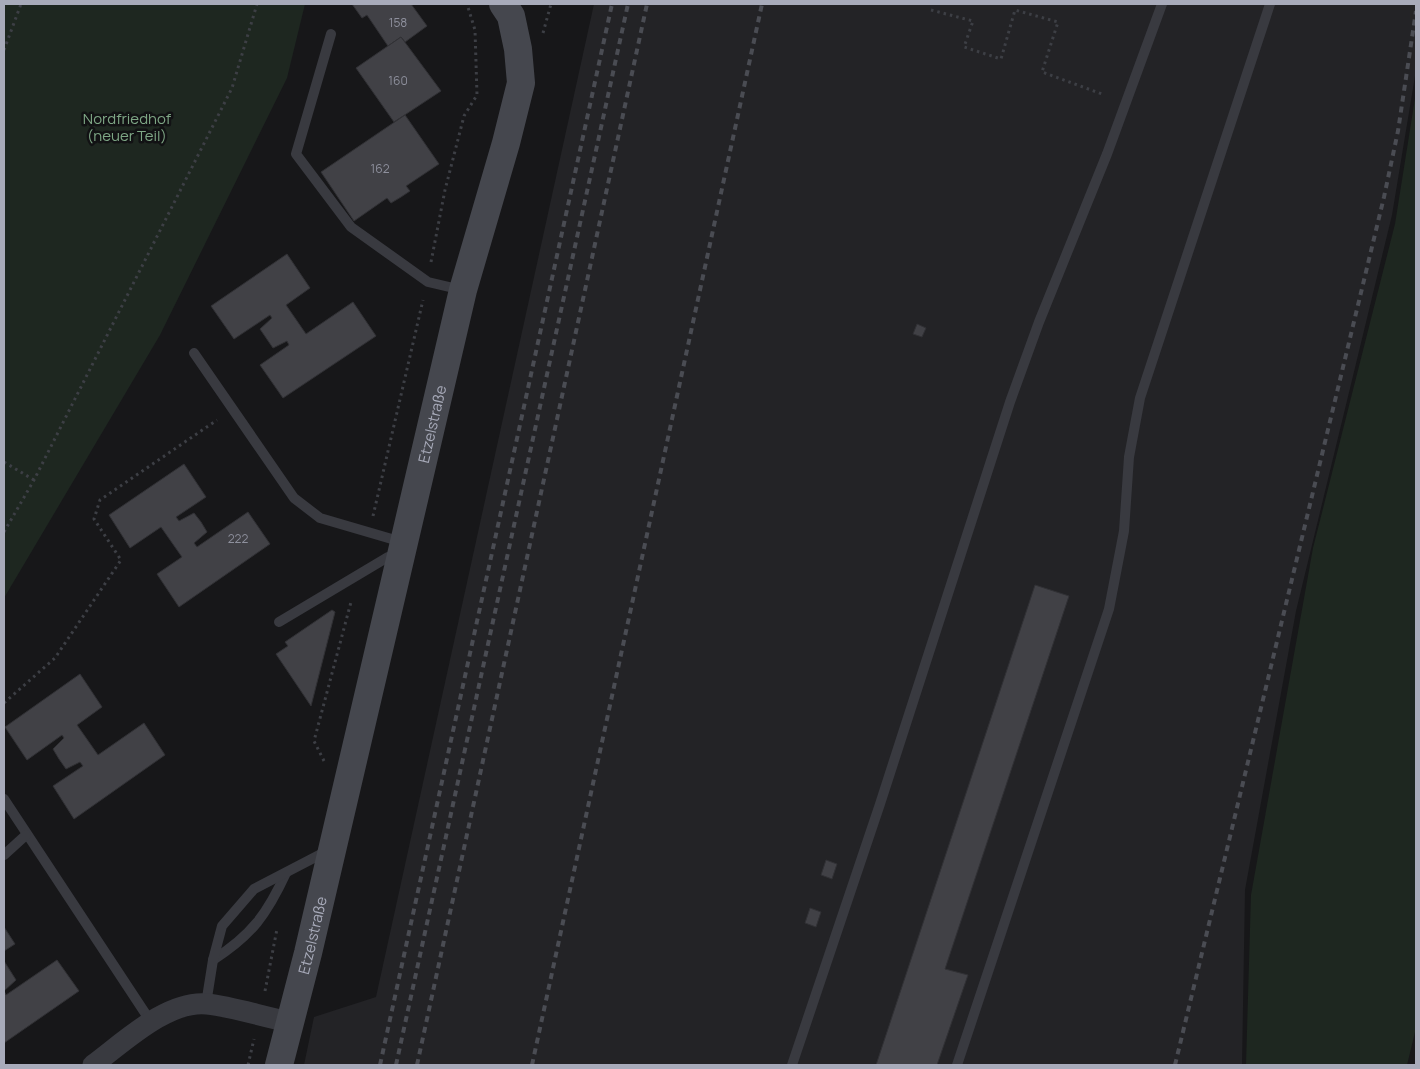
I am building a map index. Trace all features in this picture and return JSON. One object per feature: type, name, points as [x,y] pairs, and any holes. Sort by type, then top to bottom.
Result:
[{"type":"street","name":"Etzelstraße","points":[[279,1065],[403,551],[463,290],[506,143],[521,83],[518,49],[510,16],[503,4]]},
{"type":"street","points":[[93,1065],[151,1022],[179,1008],[206,1004],[290,1022]]},
{"type":"lane","points":[[792,1065],[880,804],[1010,402],[1107,154],[1162,4]]},
{"type":"lane","points":[[957,1065],[1109,609],[1124,531],[1129,457],[1140,398],[1270,4]]},
{"type":"lane","points":[[331,34],[296,154],[350,227],[428,282],[463,290]]},
{"type":"lane","points":[[194,353],[294,498],[320,518],[370,533],[403,551]]},
{"type":"lane","points":[[279,622],[388,556],[403,551]]},
{"type":"lane","points":[[4,799],[151,1022]]},
{"type":"lane","points":[[4,855],[26,835]]},
{"type":"lane","points":[[206,1004],[213,960],[222,926],[254,889],[332,848]]},
{"type":"lane","points":[[213,960],[239,944],[272,906],[286,873]]},
{"type":"path","points":[[4,50],[21,4]]},
{"type":"path","points":[[4,532],[34,480],[232,88],[257,4]]},
{"type":"path","points":[[370,533],[428,282],[447,181],[464,116],[477,95],[475,30],[467,4]]},
{"type":"path","points":[[931,10],[973,21],[964,47],[1001,59],[1015,10],[1058,22],[1042,72],[1102,94]]},
{"type":"path","points":[[4,703],[55,658],[121,560],[94,519],[100,500],[233,409]]},
{"type":"path","points":[[4,462],[34,480]]},
{"type":"path","points":[[314,741],[358,574]]},
{"type":"path","points":[[260,1016],[279,921]]},
{"type":"shaded area","points":[[594,4],[1416,4],[1416,70],[1392,215],[1296,611],[1245,890],[1242,1065],[304,1065],[314,1017],[376,997]]},
{"type":"green space","name":"Nordfriedhof (neuer Teil)","points":[[4,4],[305,4],[287,78],[160,335],[4,598]]},
{"type":"green space","points":[[1416,92],[1416,1028],[1407,1065],[1246,1065],[1251,895],[1313,548],[1395,224]]},
{"type":"building","points":[[352,4],[411,4],[427,26],[405,42],[401,37],[388,46],[367,15],[362,18]]},
{"type":"building","points":[[401,37],[441,91],[394,122],[356,68]]},
{"type":"building","points":[[405,115],[439,164],[406,186],[410,191],[391,203],[387,198],[354,221],[321,172]]},
{"type":"building","points":[[287,254],[310,288],[286,305],[306,334],[353,302],[376,336],[283,398],[260,365],[289,345],[287,341],[273,348],[260,329],[272,318],[270,315],[234,339],[211,306]]},
{"type":"building","points":[[917,324],[926,328],[922,337],[913,334]]},
{"type":"building","points":[[184,464],[206,497],[176,517],[179,521],[194,513],[201,522],[207,532],[194,543],[197,547],[248,512],[270,544],[179,607],[157,574],[182,557],[161,527],[130,548],[109,515]]},
{"type":"building","points":[[1035,585],[1069,596],[945,969],[968,975],[937,1065],[876,1065]]},
{"type":"building","points":[[332,610],[335,612],[311,706],[276,654],[288,646],[285,642]]},
{"type":"building","points":[[80,674],[102,707],[77,725],[98,755],[144,723],[165,755],[74,819],[53,786],[83,766],[80,762],[66,769],[59,759],[53,749],[64,738],[62,735],[27,760],[5,727]]},
{"type":"building","points":[[826,860],[837,864],[832,879],[821,875]]},
{"type":"building","points":[[810,908],[821,912],[816,927],[805,923]]},
{"type":"building","points":[[4,927],[15,944],[4,951]]},
{"type":"building","points":[[57,960],[79,991],[4,1043],[4,991],[6,995]]},
{"type":"building","points":[[4,961],[16,980],[4,991]]},
{"type":"railway","points":[[380,1065],[612,4]]},
{"type":"railway","points":[[396,1065],[628,4]]},
{"type":"railway","points":[[417,1065],[647,4]]},
{"type":"railway","points":[[532,1065],[762,4]]},
{"type":"railway","points":[[1175,1065],[1384,197],[1398,131],[1416,11]]}]
